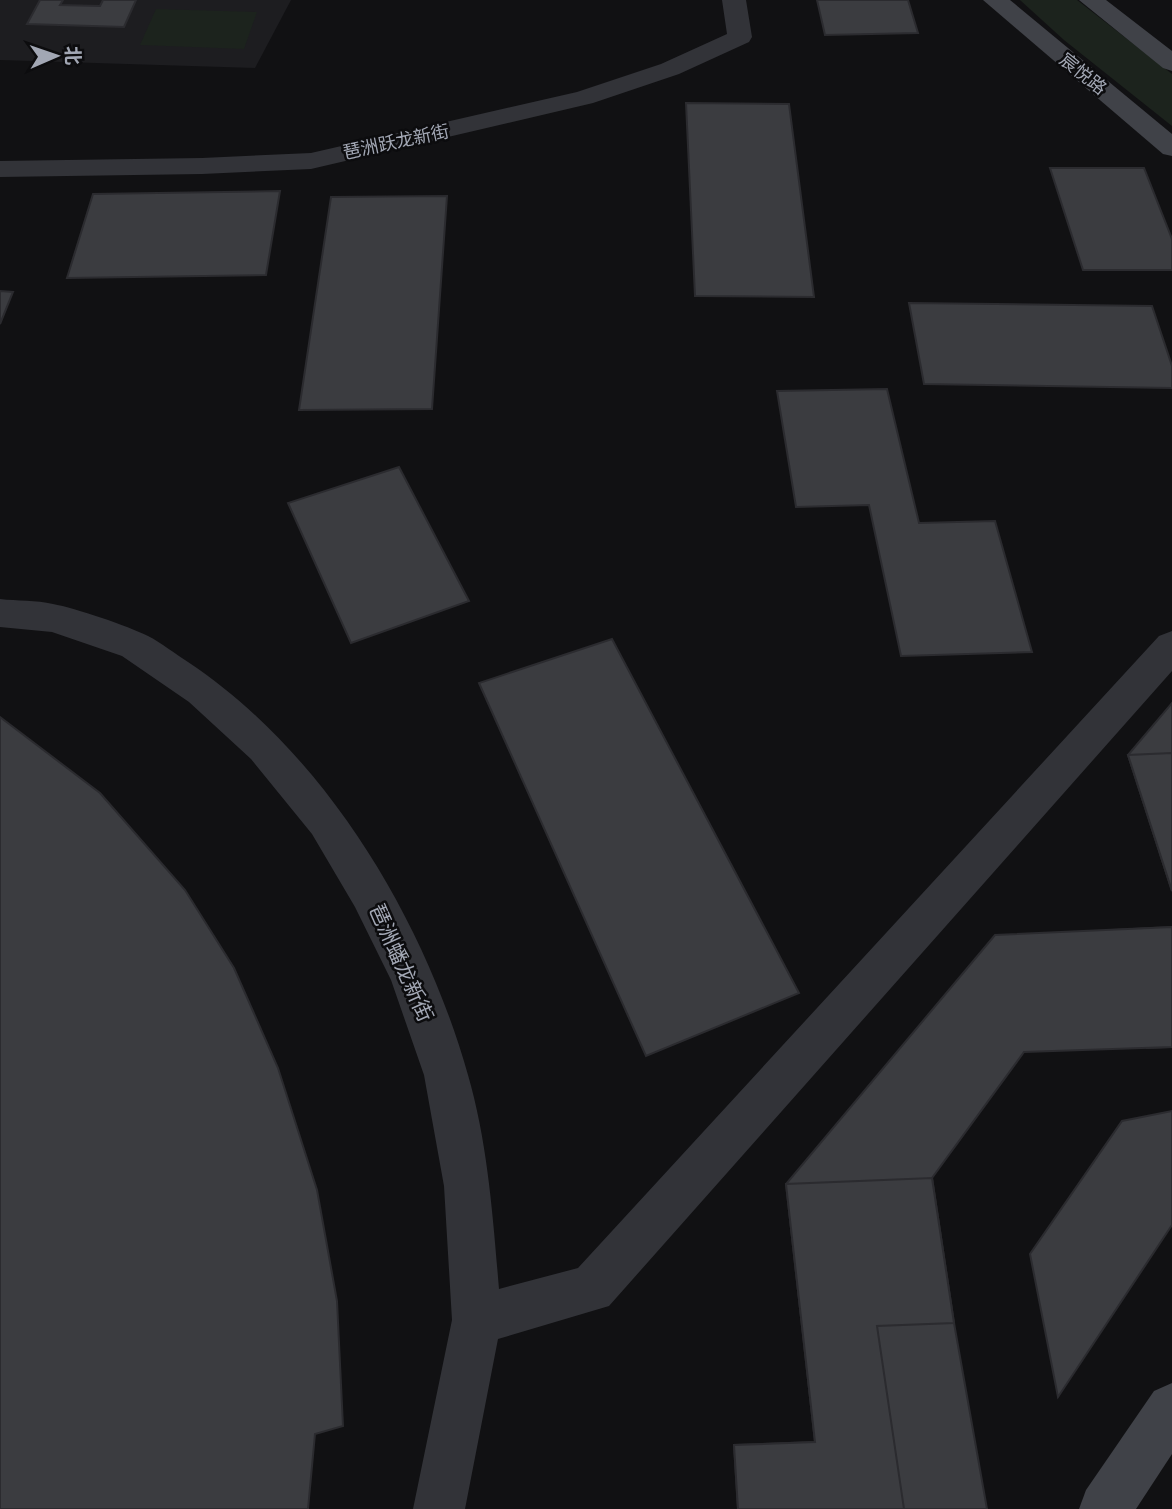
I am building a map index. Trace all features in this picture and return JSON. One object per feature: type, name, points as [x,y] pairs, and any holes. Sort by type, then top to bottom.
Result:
[{"type":"street","name":"琶洲跃龙新街","points":[[0,169],[202,166],[311,161],[488,122],[584,98],[670,68],[740,37],[734,0]]},
{"type":"street","name":"宸悦路","points":[[995,0],[1172,148]]},
{"type":"street","points":[[1090,0],[1172,63]]},
{"type":"street","name":"琶洲蟠龙新街","points":[[0,613],[53,618],[135,646],[211,699],[265,748],[326,822],[370,894],[411,975],[446,1075],[467,1186],[477,1320],[439,1509]]},
{"type":"street","points":[[477,1320],[592,1289],[1172,646]]},
{"type":"street","points":[[1105,1509],[1172,1409]]},
{"type":"shaded area","points":[[0,0],[291,0],[255,68],[0,60]]},
{"type":"shaded area","points":[[1020,0],[1077,0],[1172,74],[1172,126],[1064,40]]},
{"type":"shaded area","points":[[156,9],[257,12],[244,49],[140,45]]},
{"type":"building","points":[[40,0],[63,0],[60,5],[100,6],[103,0],[136,0],[124,27],[27,24]]},
{"type":"building","points":[[817,0],[908,0],[918,33],[825,35]]},
{"type":"building","points":[[686,103],[789,104],[814,297],[695,296]]},
{"type":"building","points":[[1050,168],[1144,168],[1172,239],[1172,270],[1083,270]]},
{"type":"building","points":[[280,191],[266,275],[67,278],[93,194]]},
{"type":"building","points":[[447,196],[432,409],[299,410],[331,197]]},
{"type":"building","points":[[0,291],[13,292],[0,324]]},
{"type":"building","points":[[909,303],[1152,306],[1172,366],[1172,388],[924,384]]},
{"type":"building","points":[[887,389],[919,523],[995,521],[1032,652],[901,656],[869,505],[796,507],[777,391]]},
{"type":"building","points":[[399,467],[469,601],[351,643],[288,503]]},
{"type":"building","points":[[612,639],[799,993],[646,1056],[479,683]]},
{"type":"building","points":[[1172,703],[1172,891],[1128,755]]},
{"type":"building","points":[[0,717],[100,793],[185,890],[234,968],[278,1068],[317,1190],[337,1301],[343,1426],[315,1434],[308,1509],[0,1509]]},
{"type":"building","points":[[1172,753],[1172,891],[1128,755]]},
{"type":"building","points":[[1172,927],[1172,1047],[1147,1048],[1114,930]]},
{"type":"building","points":[[1172,927],[1172,1047],[1024,1052],[932,1178],[987,1509],[738,1509],[734,1445],[815,1442],[786,1184],[995,935]]},
{"type":"building","points":[[1172,1111],[1172,1225],[1058,1397],[1030,1254],[1122,1121]]},
{"type":"building","points":[[932,1178],[954,1323],[877,1326],[904,1509],[738,1509],[734,1445],[815,1442],[786,1184]]}]
